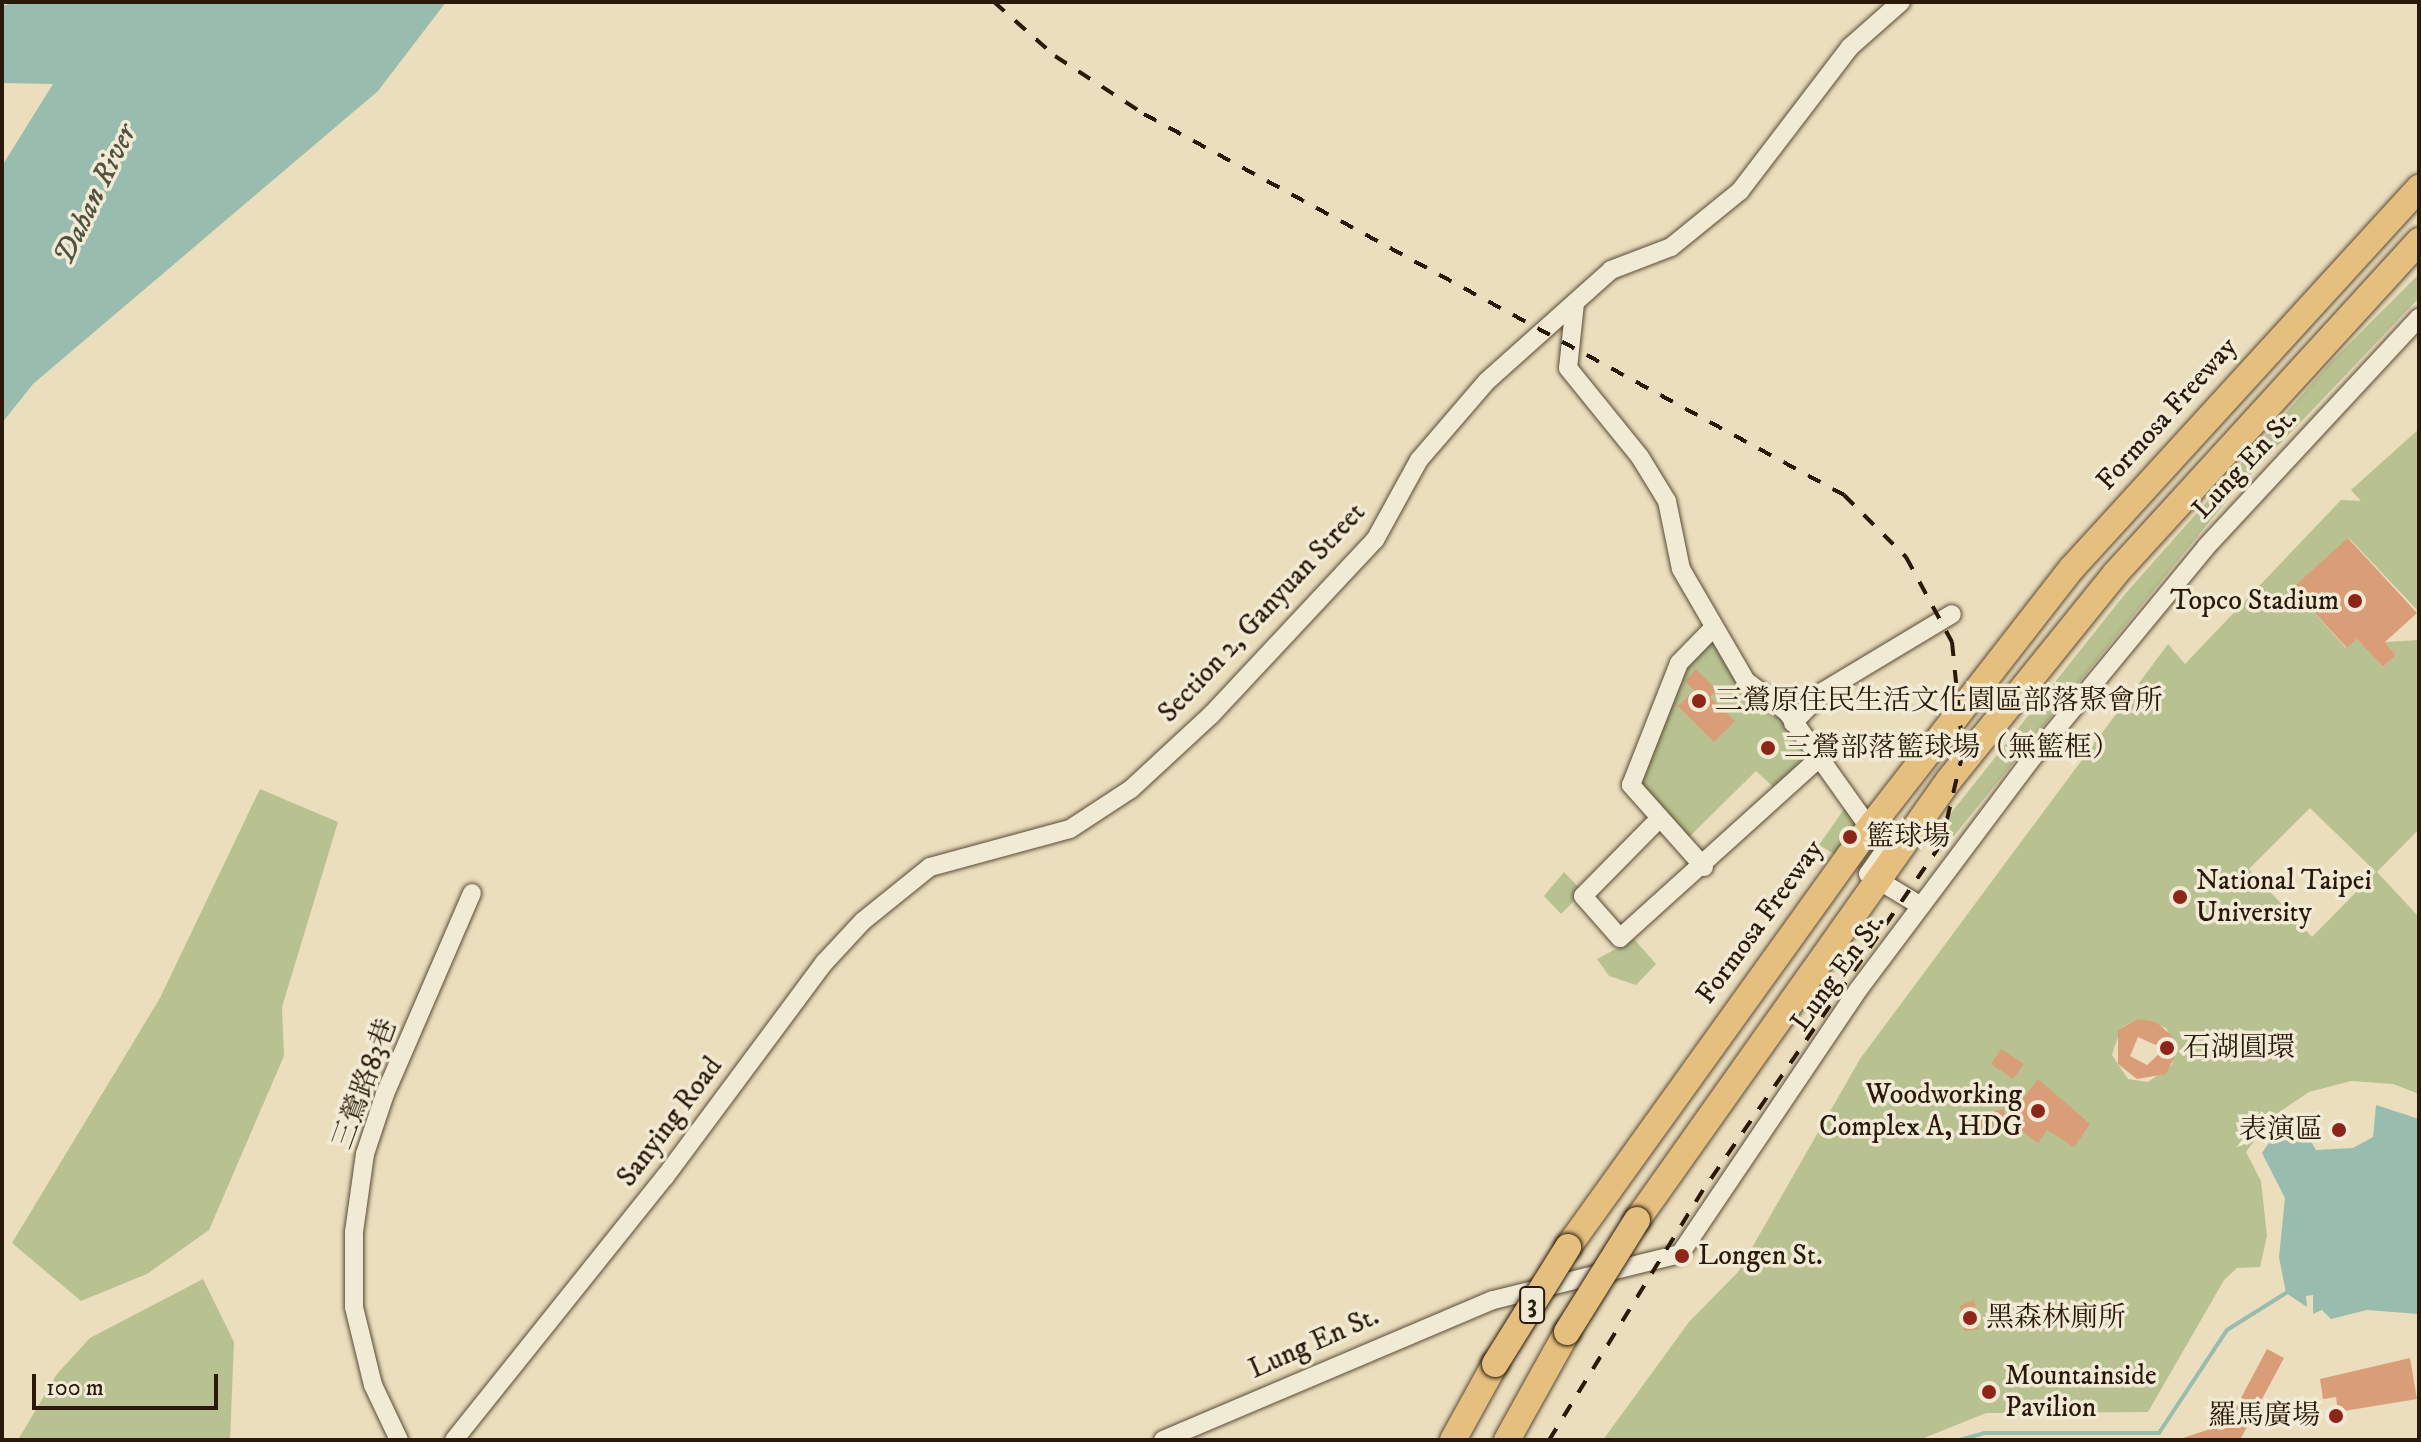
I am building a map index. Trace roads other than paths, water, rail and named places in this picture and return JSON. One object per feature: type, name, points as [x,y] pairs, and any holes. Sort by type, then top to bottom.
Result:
[{"type":"highway","name":"Formosa Freeway","points":[[1453,1440],[1495,1364],[1568,1247],[1869,829],[2072,568],[2419,188]]},
{"type":"highway","name":"3","points":[[1507,1440],[1567,1332],[1637,1220],[1875,878],[2115,574],[2419,241]]},
{"type":"street","name":"Section 2, Ganyuan Street","points":[[950,860],[1070,829],[1131,789],[1211,715],[1375,540],[1419,460],[1487,381],[1611,270],[1671,247],[1740,191],[1850,47],[1901,2]]},
{"type":"street","points":[[1575,303],[1568,368],[1640,457],[1667,501],[1681,569],[1714,627],[1746,681],[1793,723],[1885,850],[1868,874],[1921,906]]},
{"type":"street","name":"Lung En St.","points":[[1163,1440],[1467,1310],[1680,1254],[1921,906],[2029,762],[2206,547],[2419,318]]},
{"type":"street","points":[[1793,723],[1824,691],[1952,614]]},
{"type":"street","points":[[1704,867],[1631,785],[1679,663],[1714,627]]},
{"type":"street","points":[[1659,819],[1583,896],[1620,938],[1704,867],[1819,758]]},
{"type":"street","name":"Sanying Road","points":[[454,1440],[665,1177],[824,963],[910,879],[950,860]]},
{"type":"street","name":"三鶯路83巷","points":[[399,1440],[373,1385],[354,1307],[354,1232],[365,1154],[385,1094],[472,893]]},
{"type":"water","name":"Dahan River","points":[[17,2],[446,2],[378,91],[33,384],[2,423],[2,166],[53,84],[2,83],[2,6]]},
{"type":"water","points":[[2376,1105],[2419,1119],[2419,1314],[2367,1310],[2331,1319],[2322,1310],[2313,1314],[2313,1295],[2306,1296],[2307,1307],[2286,1293],[2279,1257],[2285,1198],[2262,1153],[2279,1128],[2297,1118],[2316,1150],[2353,1148],[2373,1137]]},
{"type":"waterway","points":[[1960,1440],[1984,1433],[2159,1433],[2227,1330],[2286,1293]]},
{"type":"railway","points":[[994,2],[1055,56],[1144,114],[1844,495],[1906,557],[1952,642],[1963,752],[1941,844],[1703,1190],[1549,1440]]},
{"type":"place","name":"Topco Stadium","points":[[2355,601]]},
{"type":"place","name":"三鶯原住民生活文化園區部落聚會所","points":[[1699,701]]},
{"type":"place","name":"三鶯部落籃球場（無籃框）","points":[[1768,748]]},
{"type":"place","name":"籃球場","points":[[1850,837]]},
{"type":"place","name":"National Taipei University","points":[[2180,897]]},
{"type":"place","name":"石湖圓環","points":[[2167,1048]]},
{"type":"place","name":"Woodworking Complex A, HDG","points":[[2038,1111]]},
{"type":"place","name":"表演區","points":[[2339,1130]]},
{"type":"place","name":"Longen St.","points":[[1682,1256]]},
{"type":"place","name":"黑森林廁所","points":[[1970,1318]]},
{"type":"place","name":"Mountainside Pavilion","points":[[1989,1392]]},
{"type":"place","name":"羅馬廣場","points":[[2336,1416]]}]
